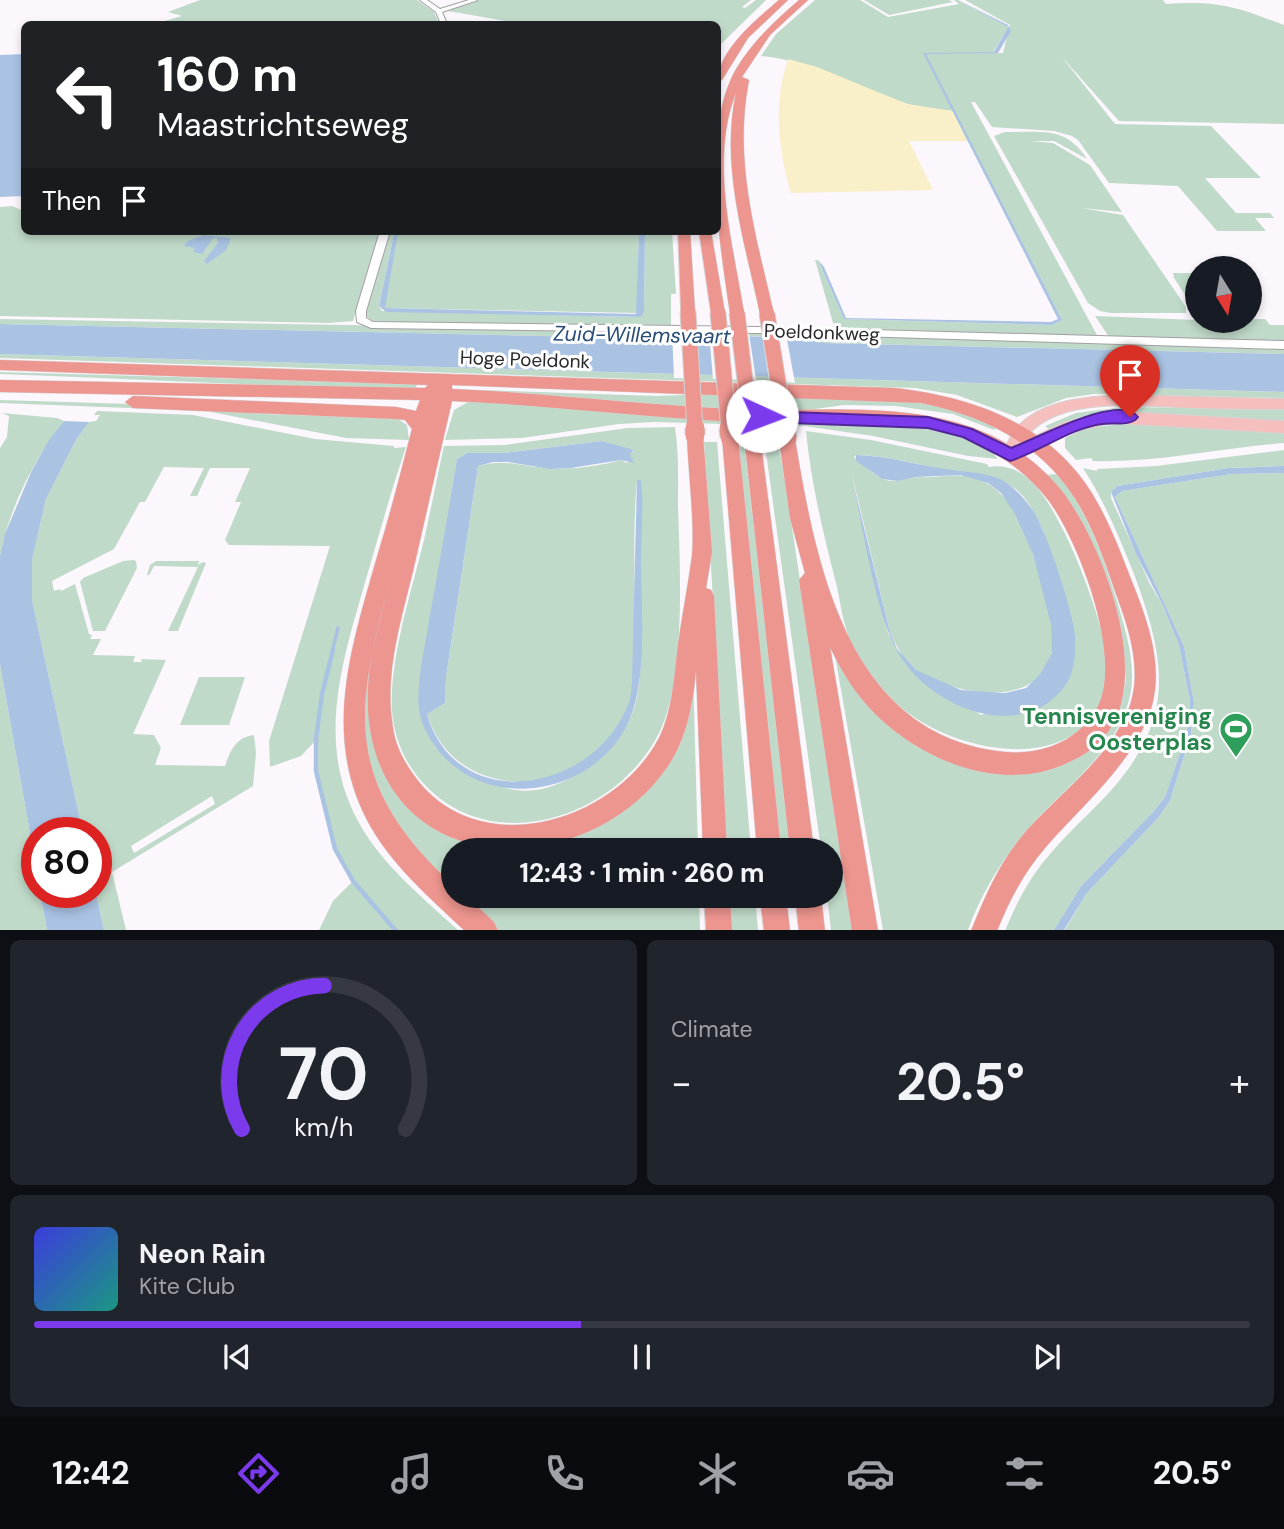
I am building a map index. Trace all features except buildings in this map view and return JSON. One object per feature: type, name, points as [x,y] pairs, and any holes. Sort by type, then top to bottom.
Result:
[{"type":"highway","points":[[722,51],[744,25],[773,0]]},
{"type":"highway","points":[[721,73],[744,36],[784,0]]},
{"type":"highway","points":[[721,125],[738,70],[762,38],[804,0]]},
{"type":"highway","points":[[762,38],[741,93],[736,141],[746,212],[767,314],[865,930]]},
{"type":"highway","points":[[721,194],[801,838]]},
{"type":"highway","points":[[684,235],[714,838]]},
{"type":"highway","points":[[706,235],[718,313],[768,838]]},
{"type":"highway","name":"Hoge Poeldonk","points":[[0,365],[439,389],[712,414],[911,421],[953,428],[1010,455],[1049,488],[1079,533],[1097,581],[1115,655],[1114,694],[1107,715],[1085,741],[1070,751],[1047,760],[1000,763],[952,751],[911,729],[881,704],[858,677],[836,635],[798,507]]},
{"type":"highway","points":[[0,376],[155,381],[247,389]]},
{"type":"highway","name":"Hoge Poeldonk","points":[[0,386],[150,391],[439,389],[917,395],[975,409],[1030,438]]},
{"type":"highway","points":[[439,389],[384,650],[378,714],[384,742],[404,784],[425,806],[447,822],[501,839],[560,833],[610,809],[646,776],[660,758],[679,714],[686,683],[702,552]]},
{"type":"highway","points":[[439,389],[422,420],[361,646],[353,692],[354,750],[363,783],[375,811],[390,833],[441,892],[485,930]]},
{"type":"highway","points":[[150,391],[223,397],[401,402],[414,405],[422,420]]},
{"type":"highway","points":[[0,397],[391,412],[422,420]]},
{"type":"highway","points":[[984,930],[996,898],[1016,864],[1117,751],[1140,710],[1145,688],[1145,668],[1138,628],[1104,535],[1078,486],[1030,438]]},
{"type":"highway","points":[[718,908],[719,930]]},
{"type":"highway","points":[[774,908],[776,930]]},
{"type":"highway","points":[[809,908],[812,930]]},
{"type":"main road","points":[[1010,455],[1055,412],[1096,402],[1284,404]]},
{"type":"main road","points":[[1030,438],[1111,417],[1284,427]]},
{"type":"street","points":[[423,0],[439,10],[443,21]]},
{"type":"street","points":[[439,10],[475,0]]},
{"type":"street","name":"Poeldonkweg","points":[[383,235],[361,311],[361,320],[379,326],[759,330],[1284,345]]},
{"type":"green space","points":[[200,0],[417,0],[434,12],[438,21],[164,21],[182,16],[168,12]]},
{"type":"green space","points":[[480,0],[751,0],[742,7],[745,8],[756,0],[766,0],[721,44],[721,21],[506,21],[448,11]]},
{"type":"green space","points":[[815,0],[860,0],[888,17],[959,4],[954,0],[958,0],[1008,27],[993,53],[1003,53],[1010,25],[965,0],[1163,0],[1166,4],[1200,3],[1227,6],[1284,25],[1284,124],[1119,121],[1061,56],[1115,124],[1211,126],[1261,178],[1205,178],[1236,213],[1270,213],[1274,218],[1255,218],[1266,231],[1217,231],[1178,186],[1109,183],[1078,140],[1072,136],[1054,131],[992,127],[975,102],[971,102],[1098,337],[842,328],[833,323],[815,260],[818,260],[844,319],[1052,325],[1062,320],[924,52],[953,111],[911,105],[799,63],[761,56],[776,34]]},
{"type":"green space","points":[[864,0],[949,0],[953,2],[889,15]]},
{"type":"green space","points":[[1005,132],[1051,133],[1079,148],[1087,159],[1054,141],[1031,141],[1053,143],[1090,165],[1122,212],[1081,208],[1123,215],[1185,306],[1185,313],[1111,313],[1100,311],[1088,303],[994,136]]},
{"type":"green space","points":[[12,206],[21,210],[21,235],[380,235],[353,321],[329,323],[0,316],[0,207]]},
{"type":"green space","points":[[386,235],[394,235],[379,306],[382,311],[641,317],[644,312],[645,235],[672,235],[676,294],[671,294],[671,325],[373,322],[365,315]]},
{"type":"green space","points":[[397,235],[639,235],[637,313],[384,308]]},
{"type":"green space","points":[[1173,273],[1185,273],[1185,295],[1174,278]]},
{"type":"green space","points":[[1095,316],[1185,320],[1185,333],[1262,333],[1262,319],[1270,325],[1284,325],[1284,341],[1109,337]]},
{"type":"green space","points":[[0,319],[754,332],[1284,347],[1284,354],[823,343],[812,338],[654,334],[633,338],[0,324]]},
{"type":"green space","points":[[0,354],[1284,392],[1284,398],[1094,394],[1066,398],[1017,417],[957,395],[915,388],[0,358]]},
{"type":"green space","points":[[0,372],[417,384],[415,390],[363,389]]},
{"type":"green space","points":[[479,390],[657,396],[707,394],[914,402],[949,409],[997,426],[994,430],[953,414],[896,406],[844,405],[801,411],[713,409],[479,393]]},
{"type":"green space","points":[[0,400],[165,405],[264,414],[390,418],[398,419],[407,425],[409,440],[346,438],[206,411],[0,403]]},
{"type":"green space","points":[[470,401],[804,422],[918,426],[969,439],[990,450],[998,459],[804,426],[654,422],[619,424],[522,438],[445,440],[454,410]]},
{"type":"green space","points":[[1123,407],[1284,409],[1284,423],[1102,414],[1080,417],[1050,430],[1045,426],[1076,413]]},
{"type":"green space","points":[[97,411],[193,415],[315,439],[406,447],[357,609],[342,670],[337,700],[338,761],[345,791],[367,837],[404,880],[458,930],[319,930],[333,901],[353,881],[337,848],[325,813],[318,777],[316,740],[301,756],[270,767],[269,741],[330,546],[229,545],[225,540],[241,502],[235,502],[250,468],[210,468],[197,496],[190,496],[204,468],[164,467],[145,502],[140,502],[114,549],[52,581],[54,591],[61,591],[75,584],[89,634],[92,635],[90,639],[101,639],[93,655],[135,656],[133,662],[141,662],[142,659],[166,660],[133,734],[154,735],[161,748],[155,765],[225,766],[238,742],[254,735],[256,753],[253,786],[112,872],[112,817],[79,817],[32,600],[32,560],[46,499],[76,440],[89,422],[96,421],[100,415],[94,415]],"holes":[[[212,796],[215,804],[134,853],[131,846]]]},
{"type":"green space","points":[[2,413],[64,421],[42,452],[24,485],[16,502],[0,556],[0,448],[7,437],[9,416]]},
{"type":"green space","points":[[1139,422],[1284,431],[1284,443],[1165,458],[1117,461],[1093,461],[1091,458],[1076,460],[1065,448],[1065,438],[1086,428]]},
{"type":"green space","points":[[675,427],[680,622],[674,682],[660,731],[641,760],[616,785],[587,805],[554,817],[520,823],[486,820],[455,808],[426,786],[407,761],[398,742],[392,711],[398,647],[444,446],[504,445],[628,428]],"holes":[[[602,441],[634,451],[629,454],[632,458],[627,463],[621,460],[577,468],[506,463],[478,466],[446,677],[445,703],[427,713],[438,738],[454,758],[476,772],[502,780],[541,779],[579,765],[610,739],[621,723],[629,704],[633,682],[637,480],[641,486],[640,673],[637,699],[628,723],[605,753],[576,775],[535,790],[502,787],[470,771],[436,748],[420,687],[457,459],[467,453],[504,453]]]},
{"type":"green space","points":[[806,431],[871,440],[987,464],[989,467],[1002,467],[1024,475],[1033,483],[1055,515],[1076,558],[1104,643],[1107,677],[1097,708],[1080,730],[1057,743],[1029,749],[1000,748],[970,742],[917,719],[881,688],[854,648],[843,618],[818,510]],"holes":[[[866,456],[989,477],[1009,485],[1022,495],[1044,532],[1066,685],[981,715],[906,665],[888,633],[851,471],[890,632],[904,658],[917,671],[952,686],[973,691],[994,693],[1014,690],[1032,683],[1045,670],[1052,651],[1051,620],[1029,541],[1016,513],[998,491],[967,476],[920,477],[897,481],[883,479],[854,457]]]},
{"type":"green space","points":[[764,438],[777,439],[783,468],[839,838],[819,838]]},
{"type":"green space","points":[[741,440],[745,451],[790,838],[780,838]]},
{"type":"green space","points":[[704,442],[717,442],[750,838],[726,838]]},
{"type":"green space","points":[[1284,450],[1284,466],[1229,468],[1117,486],[1111,492],[1111,498],[1179,645],[1190,701],[1187,732],[1165,797],[1081,886],[1054,930],[1005,930],[1037,871],[1066,836],[1114,787],[1134,761],[1148,735],[1156,710],[1159,685],[1153,633],[1134,574],[1111,520],[1083,468],[1097,471]]},
{"type":"green space","points":[[1284,473],[1284,930],[1065,930],[1087,893],[1158,818],[1170,801],[1191,734],[1194,703],[1184,646],[1115,497],[1122,491],[1232,474]]},
{"type":"green space","points":[[1058,474],[1093,533],[1116,598],[1131,660],[1132,681],[1128,704],[1107,745],[1027,830],[1009,853],[986,890],[968,930],[883,930],[833,644],[867,698],[1001,767],[1113,722],[1122,701],[1126,680],[1121,634],[1043,475]]},
{"type":"green space","points":[[409,519],[379,650],[387,769],[492,838],[441,838],[441,877],[407,843],[395,826],[379,796],[366,749],[367,683],[381,611]]},
{"type":"green space","points":[[123,561],[136,561],[137,568],[105,631],[93,631],[80,582],[83,578]]},
{"type":"green space","points":[[156,561],[199,561],[198,565],[206,563],[178,631],[168,631],[198,567],[154,566],[147,575],[150,565]]},
{"type":"green space","points":[[0,664],[27,817],[21,817],[21,908],[43,908],[47,930],[0,930]]},
{"type":"green space","points":[[693,670],[698,838],[518,838],[635,797]]},
{"type":"green space","points":[[199,677],[245,677],[229,725],[180,725]]},
{"type":"green space","points":[[843,864],[853,930],[831,930],[828,908],[843,908]]},
{"type":"green space","points":[[112,872],[126,930],[104,930],[99,908],[112,908]]},
{"type":"green space","points":[[473,908],[699,908],[700,930],[498,930]]},
{"type":"green space","points":[[730,908],[756,908],[758,930],[731,930]]},
{"type":"sand","points":[[788,59],[817,67],[907,104],[953,111],[968,141],[909,141],[933,190],[791,193],[779,126],[780,93]]},
{"type":"water","points":[[958,0],[1008,25],[1011,31],[998,53],[926,54],[1062,320],[1052,325],[844,319],[818,260],[824,267],[846,318],[1051,322],[1058,319],[923,53],[994,52],[1008,27]]},
{"type":"water","points":[[21,54],[21,196],[0,197],[0,55]]},
{"type":"water","points":[[203,235],[231,238],[226,250],[207,264],[204,261],[218,243],[217,238],[213,238],[202,254],[193,252],[195,248],[184,246],[188,241]]},
{"type":"water","points":[[394,235],[398,235],[385,308],[636,314],[639,235],[645,235],[644,312],[641,317],[386,312],[379,306]]},
{"type":"water","points":[[0,324],[633,338],[654,334],[812,338],[823,343],[1284,354],[1284,392],[0,354]]},
{"type":"water","points":[[64,421],[89,422],[76,440],[46,499],[32,560],[32,600],[79,817],[27,817],[0,664],[0,556],[5,534],[32,470],[49,440]]},
{"type":"water","points":[[602,441],[634,450],[630,454],[634,463],[621,460],[550,469],[508,462],[478,466],[446,677],[445,703],[427,714],[442,747],[466,768],[494,779],[525,781],[556,774],[585,759],[610,736],[627,707],[631,691],[637,480],[641,480],[642,642],[635,704],[629,721],[614,745],[594,764],[570,778],[544,786],[517,789],[490,785],[465,774],[443,756],[428,734],[419,710],[421,665],[457,459],[467,453],[504,453]]},
{"type":"water","points":[[856,455],[995,477],[1011,486],[1029,505],[1038,519],[1058,570],[1075,635],[1071,675],[1065,686],[1046,704],[1024,714],[1000,716],[975,712],[951,702],[911,671],[897,651],[881,611],[850,471],[890,632],[897,649],[916,670],[961,690],[1005,693],[1026,688],[1041,673],[1052,653],[1051,625],[1033,554],[1015,514],[1001,493],[988,483],[961,475],[916,477],[898,481],[882,479],[856,461]]},
{"type":"water","points":[[1284,466],[1284,473],[1232,474],[1122,491],[1115,497],[1184,646],[1194,703],[1191,734],[1170,801],[1158,818],[1087,893],[1064,930],[1054,930],[1081,886],[1165,797],[1187,732],[1190,701],[1179,645],[1163,606],[1136,554],[1111,492],[1117,486],[1229,468]]},
{"type":"water","points":[[43,908],[99,908],[104,930],[47,930]]},
{"type":"pier","points":[[672,331],[696,332],[700,379],[674,378]]},
{"type":"pier","points":[[709,332],[749,333],[756,380],[713,379]]},
{"type":"pier","points":[[762,333],[786,334],[795,383],[769,381]]},
{"type":"waterway","points":[[332,652],[338,628]]},
{"type":"waterway","points":[[333,650],[322,694],[316,739],[316,771],[335,849],[353,881],[395,930]]},
{"type":"place","name":"Tennisvereniging Oosterplas","points":[[1236,759]]},
{"type":"route","points":[[762,416],[893,419],[928,423],[967,433],[1010,455],[1077,424],[1094,419],[1130,417]]},
{"type":"water label","name":"Zuid-Willemsvaart","points":[[642,335]]}]
